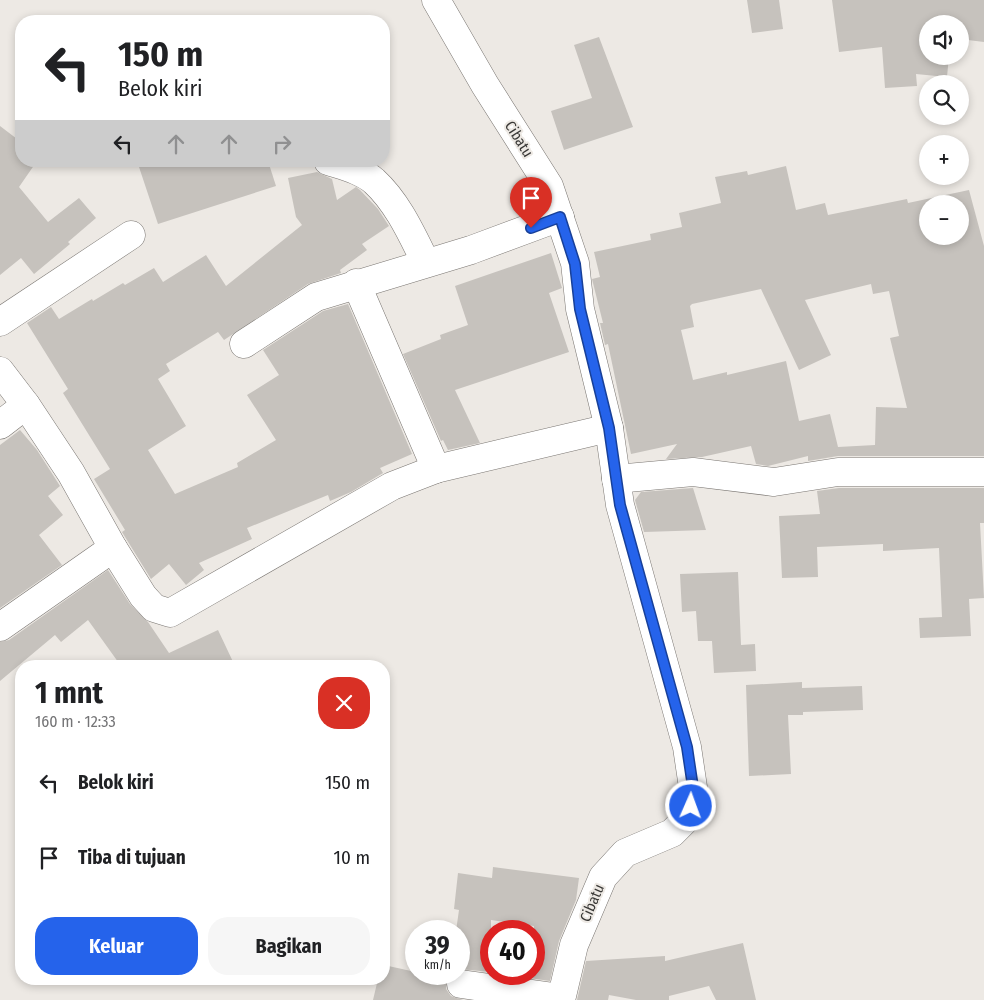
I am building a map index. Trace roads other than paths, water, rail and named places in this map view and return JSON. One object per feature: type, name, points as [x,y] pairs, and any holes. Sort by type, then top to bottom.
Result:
[{"type":"street","name":"Cibatu","points":[[436,0],[549,186],[560,217],[575,264],[580,309],[609,428],[620,505],[687,747],[694,794],[688,816],[672,833],[625,853],[603,877],[574,944],[561,999]]},
{"type":"street","points":[[347,167],[373,180],[407,225],[426,263]]},
{"type":"street","points":[[244,344],[316,297],[356,283],[471,250],[560,217]]},
{"type":"street","points":[[0,322],[131,235]]},
{"type":"street","points":[[356,283],[436,468]]},
{"type":"street","points":[[0,371],[26,405],[71,472],[113,548],[154,608],[170,613],[392,486],[436,468],[609,428]]},
{"type":"street","points":[[0,425],[26,405]]},
{"type":"street","points":[[616,479],[693,472],[774,482],[838,472],[984,472]]},
{"type":"street","points":[[0,627],[113,548]]},
{"type":"street","points":[[467,985],[561,999]]}]
